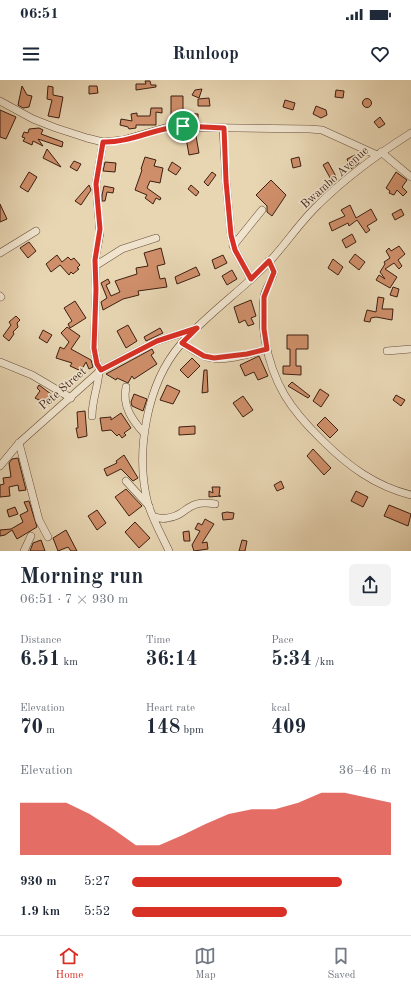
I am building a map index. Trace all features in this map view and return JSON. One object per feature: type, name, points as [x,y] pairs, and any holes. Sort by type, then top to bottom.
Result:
[{"type":"street","points":[[0,101],[50,125],[86,138],[103,142],[123,140],[168,127],[322,130],[379,153],[411,177]]},
{"type":"street","points":[[224,128],[226,181],[233,246],[251,279]]},
{"type":"street","name":"Bwambo Avenue","points":[[169,551],[149,506],[142,471],[144,433],[160,376],[173,354],[182,343],[269,261],[318,205],[379,153],[411,133]]},
{"type":"street","points":[[92,416],[94,396],[100,371],[94,348],[96,290],[95,266],[100,229],[96,184],[103,142]]},
{"type":"street","points":[[233,246],[262,210]]},
{"type":"street","points":[[0,253],[36,231]]},
{"type":"street","points":[[95,266],[122,249],[156,238]]},
{"type":"street","points":[[269,261],[274,272],[264,297],[264,329],[269,363],[278,385],[291,407],[310,429],[338,456],[374,482],[394,491],[411,495]]},
{"type":"street","name":"Pete Street","points":[[0,466],[19,443],[100,371],[157,341],[197,328]]},
{"type":"street","points":[[182,343],[204,356],[214,358],[247,354],[267,349]]},
{"type":"street","points":[[387,351],[411,349]]},
{"type":"street","points":[[0,362],[32,375],[71,398]]},
{"type":"street","points":[[126,387],[124,398],[128,412],[144,433]]},
{"type":"street","points":[[19,443],[39,520],[48,537]]},
{"type":"street","points":[[126,481],[149,506]]},
{"type":"street","points":[[154,517],[166,519],[196,503],[215,504]]},
{"type":"street","points":[[24,551],[31,536]]},
{"type":"building","points":[[145,81],[150,81],[151,85],[156,85],[156,87],[136,90],[136,84],[146,84]]},
{"type":"building","points":[[22,86],[27,95],[32,96],[29,107],[23,108],[18,105]]},
{"type":"building","points":[[48,86],[53,87],[53,95],[63,97],[59,118],[48,116],[52,100],[47,99]]},
{"type":"building","points":[[89,86],[97,86],[98,93],[89,94]]},
{"type":"building","points":[[202,89],[199,98],[192,95],[195,90]]},
{"type":"building","points":[[336,90],[344,91],[343,98],[335,97]]},
{"type":"building","points":[[171,96],[183,96],[183,113],[198,114],[198,120],[171,120]]},
{"type":"building","points":[[209,98],[210,106],[198,106],[198,99]]},
{"type":"building","points":[[367,98],[372,103],[367,108],[362,103]]},
{"type":"building","points":[[285,100],[295,103],[293,110],[283,107]]},
{"type":"building","points":[[316,106],[326,110],[327,115],[321,118],[313,114]]},
{"type":"building","points":[[151,108],[162,108],[162,113],[156,112],[156,125],[136,125],[136,128],[129,129],[128,127],[120,125],[121,119],[132,121],[131,114],[137,113],[137,116],[150,116]]},
{"type":"building","points":[[0,110],[16,117],[6,139],[0,137]]},
{"type":"building","points":[[380,117],[385,124],[379,128],[374,122]]},
{"type":"building","points":[[39,128],[43,130],[41,134],[63,142],[62,147],[38,139],[43,146],[33,141],[32,145],[23,141],[25,138],[22,137],[24,132],[28,133],[29,129]]},
{"type":"building","points":[[196,136],[199,153],[189,155],[186,138]]},
{"type":"building","points":[[47,149],[61,167],[43,158]]},
{"type":"building","points":[[355,155],[359,163],[351,169],[347,159]]},
{"type":"building","points":[[145,157],[156,160],[154,166],[163,168],[160,183],[150,181],[147,188],[161,198],[160,200],[156,198],[153,204],[145,198],[147,195],[135,190]]},
{"type":"building","points":[[299,157],[301,166],[293,168],[291,159]]},
{"type":"building","points":[[74,161],[81,164],[77,171],[70,167]]},
{"type":"building","points":[[105,162],[116,163],[115,172],[103,171]]},
{"type":"building","points":[[172,162],[181,168],[176,175],[168,170]]},
{"type":"building","points":[[328,162],[338,180],[333,183],[323,165]]},
{"type":"building","points":[[29,172],[37,177],[28,192],[20,187]]},
{"type":"building","points":[[212,172],[216,175],[208,186],[204,182]]},
{"type":"building","points":[[396,172],[407,180],[402,187],[407,192],[403,196],[397,190],[394,195],[389,193],[390,191],[386,188]]},
{"type":"building","points":[[271,180],[286,195],[272,216],[267,212],[267,206],[256,195]]},
{"type":"building","points":[[89,185],[91,190],[81,205],[75,201]]},
{"type":"building","points":[[191,185],[199,192],[196,196],[188,189]]},
{"type":"building","points":[[104,186],[114,188],[113,193],[107,192],[105,201],[102,201],[102,195]]},
{"type":"building","points":[[0,204],[7,219],[0,222]]},
{"type":"building","points":[[350,205],[356,218],[371,209],[377,220],[367,226],[370,230],[366,233],[357,220],[349,226],[348,223],[332,231],[329,223],[345,216],[341,210]]},
{"type":"building","points":[[401,209],[404,215],[395,220],[392,214]]},
{"type":"building","points":[[352,234],[356,242],[346,248],[342,240]]},
{"type":"building","points":[[29,242],[36,251],[28,258],[20,248]]},
{"type":"building","points":[[399,246],[405,254],[398,260],[402,266],[399,269],[394,263],[385,269],[397,277],[390,288],[376,280],[379,275],[385,279],[380,272],[385,264],[384,262],[390,258],[386,251],[389,248],[391,251]]},
{"type":"building","points":[[161,248],[165,264],[157,266],[160,279],[165,278],[167,287],[138,291],[139,295],[123,299],[103,310],[101,302],[107,298],[101,283],[108,279],[110,283],[106,285],[111,296],[120,292],[115,281],[137,274],[136,268],[148,266],[144,253]]},
{"type":"building","points":[[355,254],[365,262],[359,270],[349,262]]},
{"type":"building","points":[[57,255],[62,262],[68,257],[71,260],[74,258],[80,265],[77,268],[79,269],[73,274],[71,272],[69,275],[60,265],[51,272],[46,264]]},
{"type":"building","points":[[223,255],[227,263],[215,269],[212,260]]},
{"type":"building","points":[[333,259],[343,267],[338,275],[328,268]]},
{"type":"building","points":[[196,267],[200,275],[177,284],[175,277]]},
{"type":"building","points":[[232,270],[237,279],[227,285],[222,276]]},
{"type":"building","points":[[393,287],[399,289],[397,297],[390,295]]},
{"type":"building","points":[[378,297],[384,298],[382,309],[393,309],[392,320],[376,317],[371,318],[370,322],[364,321],[367,310],[376,312]]},
{"type":"building","points":[[251,300],[256,316],[251,318],[254,324],[248,326],[245,320],[239,323],[234,307]]},
{"type":"building","points":[[75,301],[86,318],[70,328],[68,324],[72,321],[64,308]]},
{"type":"building","points":[[16,316],[20,320],[17,323],[18,327],[13,332],[14,334],[9,341],[3,336],[11,325],[9,322]]},
{"type":"building","points":[[128,325],[137,341],[126,348],[117,331]]},
{"type":"building","points":[[67,327],[80,336],[71,349],[91,360],[93,367],[89,369],[86,362],[81,371],[70,366],[72,363],[56,358],[60,347],[64,349],[69,342],[61,333]]},
{"type":"building","points":[[160,328],[163,333],[146,341],[144,337]]},
{"type":"building","points":[[43,330],[52,335],[47,343],[39,338]]},
{"type":"building","points":[[287,335],[308,335],[308,349],[296,349],[296,366],[301,366],[301,375],[283,374],[283,366],[290,366],[290,349],[287,349]]},
{"type":"building","points":[[152,349],[154,353],[151,355],[157,364],[134,379],[132,376],[128,383],[117,378],[116,380],[106,374]]},
{"type":"building","points":[[259,356],[268,376],[258,380],[254,372],[245,376],[240,365]]},
{"type":"building","points":[[192,358],[200,366],[188,378],[180,370]]},
{"type":"building","points":[[204,370],[207,370],[208,392],[202,393]]},
{"type":"building","points":[[292,382],[310,396],[308,398],[288,386]]},
{"type":"building","points":[[39,385],[55,397],[49,405],[35,398],[40,391],[37,388]]},
{"type":"building","points":[[167,385],[180,391],[173,404],[160,400]]},
{"type":"building","points":[[320,389],[329,395],[321,407],[313,401]]},
{"type":"building","points":[[134,394],[147,399],[143,411],[132,406],[131,402]]},
{"type":"building","points":[[396,395],[405,400],[401,406],[393,400]]},
{"type":"building","points":[[243,396],[253,410],[243,417],[233,403]]},
{"type":"building","points":[[85,411],[87,436],[78,438],[76,428],[78,428],[77,412]]},
{"type":"building","points":[[121,413],[131,428],[124,433],[126,435],[122,438],[119,434],[117,436],[111,430],[102,431],[100,418],[111,417],[111,420]]},
{"type":"building","points":[[325,417],[338,430],[330,438],[317,425]]},
{"type":"building","points":[[195,426],[195,434],[179,435],[179,427]]},
{"type":"building","points":[[313,449],[331,468],[324,475],[307,456]]},
{"type":"building","points":[[124,455],[138,478],[133,481],[121,469],[107,476],[104,469],[117,463],[116,461]]},
{"type":"building","points":[[18,458],[26,490],[19,491],[18,485],[9,487],[10,496],[0,497],[0,485],[4,484],[3,478],[11,477],[9,463],[12,459]]},
{"type":"building","points":[[281,481],[284,488],[277,491],[274,485]]},
{"type":"building","points":[[212,487],[220,487],[219,496],[221,496],[209,497],[209,491],[213,493]]},
{"type":"building","points":[[126,489],[142,506],[129,516],[115,497]]},
{"type":"building","points":[[356,491],[368,497],[363,507],[351,501]]},
{"type":"building","points":[[29,501],[37,527],[17,539],[12,530],[5,535],[0,536],[0,530],[11,529],[23,522],[20,515],[28,511],[24,502]]},
{"type":"building","points":[[389,505],[411,514],[408,526],[384,516]]},
{"type":"building","points":[[15,507],[18,514],[9,517],[7,510]]},
{"type":"building","points":[[97,510],[106,523],[97,530],[88,516]]},
{"type":"building","points":[[222,513],[234,513],[233,519],[223,520]]},
{"type":"building","points":[[205,519],[214,524],[202,543],[207,542],[208,549],[194,551],[192,545],[200,531],[195,529],[198,523],[202,525]]},
{"type":"building","points":[[135,522],[150,538],[139,548],[125,532]]},
{"type":"building","points":[[66,530],[77,551],[71,551],[68,547],[58,551],[53,538]]},
{"type":"building","points":[[189,531],[190,541],[184,541],[183,532]]},
{"type":"building","points":[[41,540],[45,551],[30,551],[33,543]]},
{"type":"building","points":[[242,540],[247,541],[245,551],[239,551]]},
{"type":"route","points":[[183,126],[224,128],[226,181],[233,246],[251,279],[269,261],[274,272],[264,297],[264,329],[267,349],[226,358],[204,356],[182,343],[197,328],[157,341],[101,370],[97,364],[94,348],[96,290],[95,260],[100,229],[96,180],[99,171],[103,142],[123,140],[168,127],[183,126]]}]
